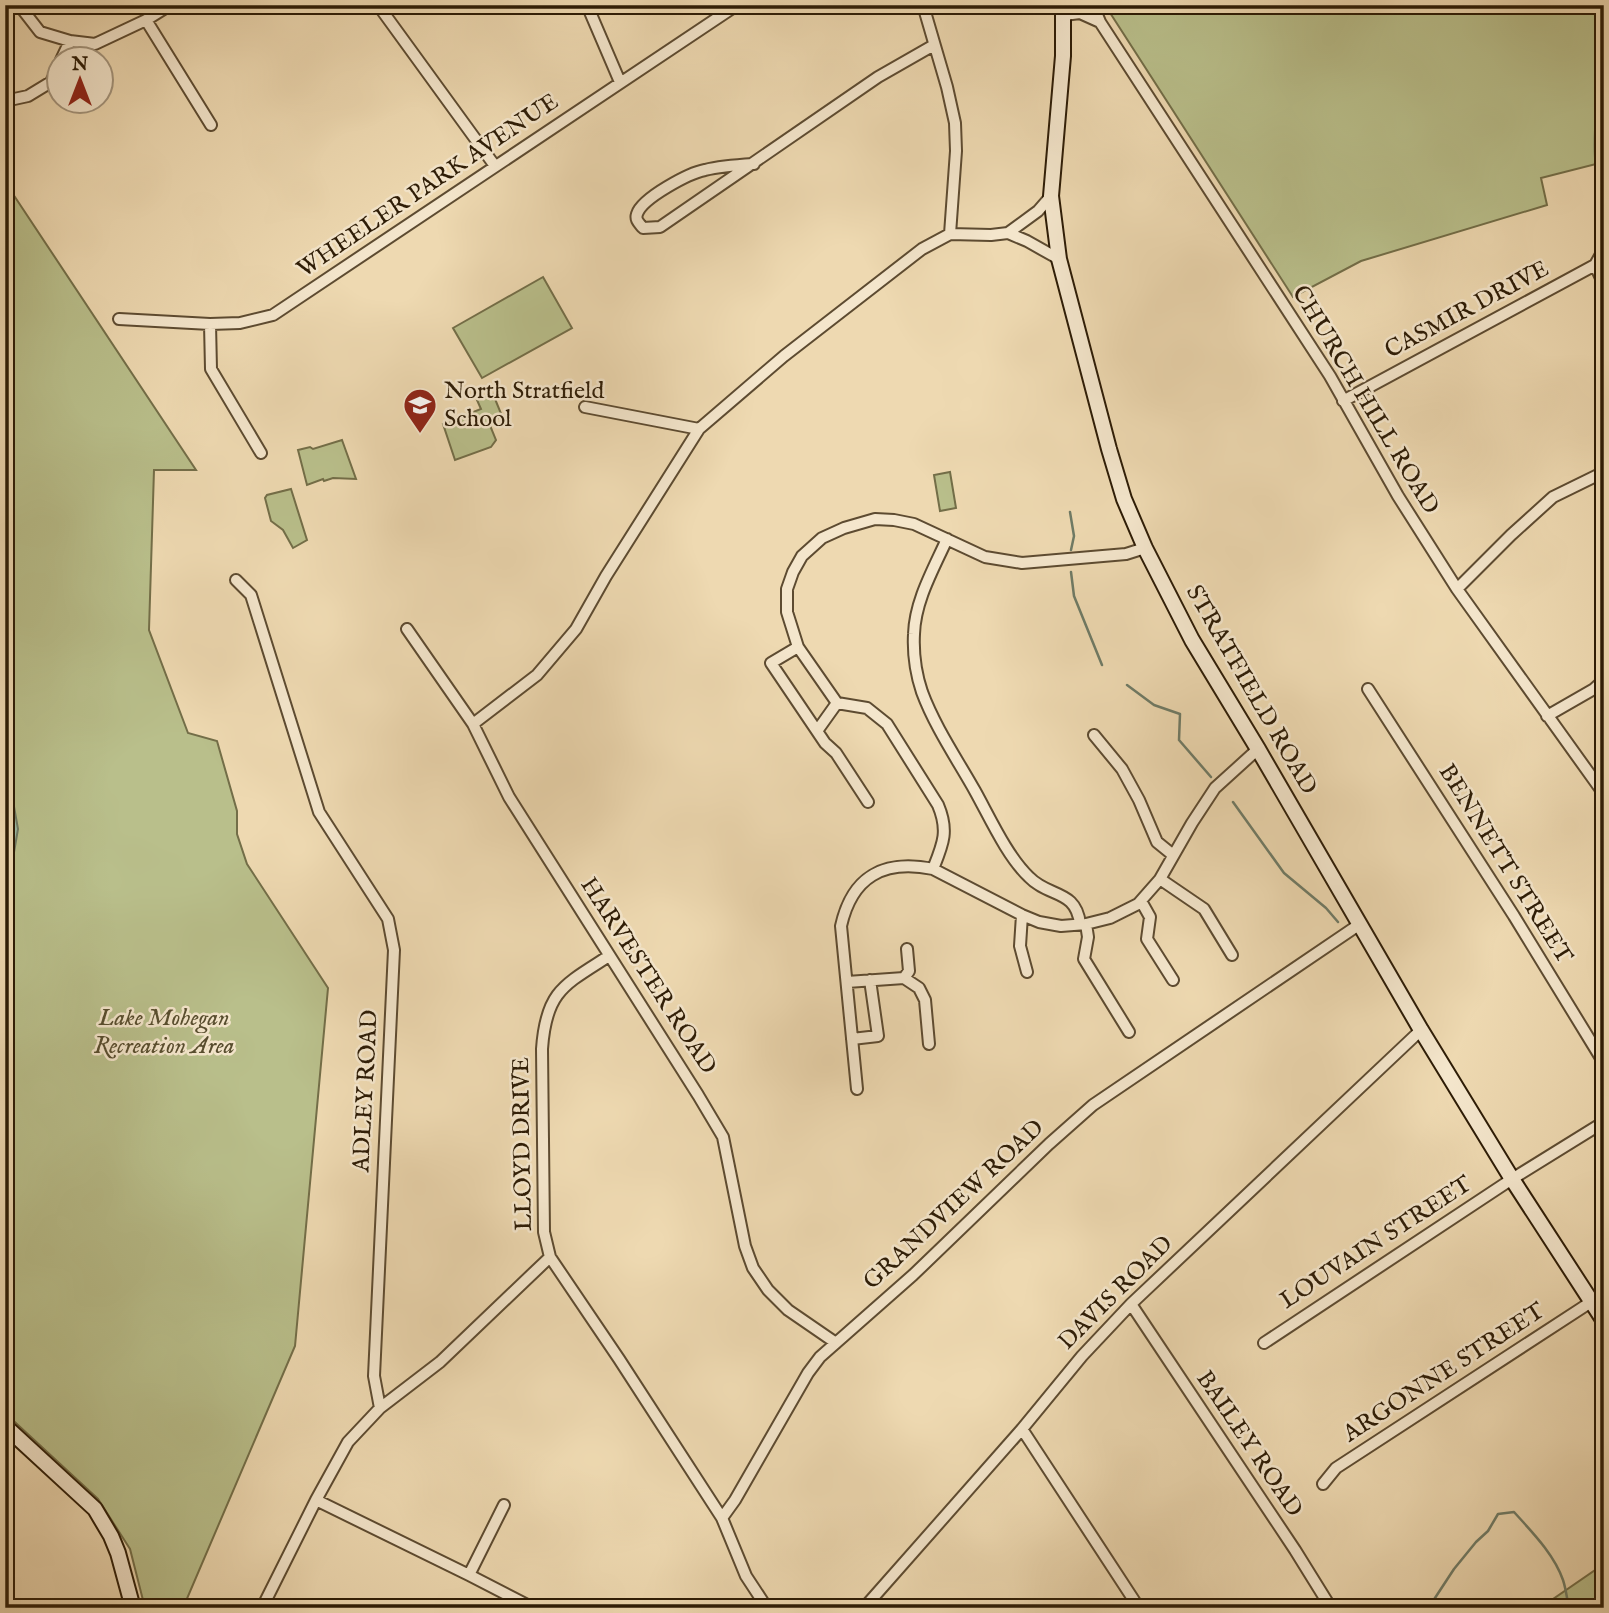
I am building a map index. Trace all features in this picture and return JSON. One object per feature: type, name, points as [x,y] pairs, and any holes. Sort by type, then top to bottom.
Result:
[{"type":"main road","name":"STRATFIELD ROAD","points":[[1064,10],[1063,56],[1051,196],[1059,259],[1124,499],[1145,548],[1192,640],[1512,1179],[1604,1321]]},
{"type":"main road","points":[[5,1426],[95,1509],[118,1553],[133,1608]]},
{"type":"street","points":[[19,5],[40,32],[70,41],[95,44],[146,20],[170,5]]},
{"type":"street","points":[[378,5],[495,166]]},
{"type":"street","points":[[587,5],[620,82]]},
{"type":"street","name":"WHEELER PARK AVENUE","points":[[119,319],[210,324],[240,323],[273,315],[737,5]]},
{"type":"street","points":[[923,5],[955,123],[956,151],[950,234]]},
{"type":"street","name":"CHURCH HILL ROAD","points":[[1093,5],[1100,22],[1330,376],[1398,496],[1457,589],[1604,794]]},
{"type":"street","points":[[1064,10],[1080,13],[1100,22]]},
{"type":"street","points":[[146,20],[211,125]]},
{"type":"street","points":[[68,46],[70,41]]},
{"type":"street","points":[[754,164],[705,170],[671,184],[642,206],[636,216],[637,221],[643,228],[660,227],[754,164],[878,77],[934,45]]},
{"type":"street","points":[[5,101],[28,96],[46,85]]},
{"type":"street","points":[[1008,233],[1038,211],[1051,196]]},
{"type":"street","points":[[473,724],[537,675],[576,629],[606,576],[699,429],[805,340],[922,249],[950,234],[1008,233],[1059,259]]},
{"type":"street","points":[[1604,249],[1595,265],[1604,285]]},
{"type":"street","name":"CASMIR DRIVE","points":[[1343,401],[1595,265]]},
{"type":"street","points":[[210,324],[211,369],[261,453]]},
{"type":"street","points":[[585,407],[699,429]]},
{"type":"street","points":[[1457,589],[1553,497],[1604,472]]},
{"type":"street","points":[[933,869],[945,832],[944,818],[938,805],[887,724],[867,708],[837,703],[798,647],[787,612],[787,589],[802,556],[822,538],[844,527],[875,519],[914,524],[985,556],[1022,563],[1126,554],[1145,548]]},
{"type":"street","points":[[947,539],[917,606],[915,660],[922,690],[934,718],[1023,871],[1039,887],[1071,901],[1079,914],[1088,937],[1084,959],[1129,1032]]},
{"type":"street","name":"ADLEY ROAD","points":[[236,580],[251,595],[319,811],[388,919],[394,950],[374,1376],[380,1408]]},
{"type":"street","name":"HARVESTER ROAD","points":[[407,629],[473,724],[509,797],[698,1094],[723,1138],[745,1246],[753,1268],[768,1290],[788,1310],[835,1343]]},
{"type":"street","points":[[798,647],[771,663],[868,802]]},
{"type":"street","points":[[1547,716],[1594,689],[1604,680]]},
{"type":"street","name":"BENNETT STREET","points":[[1368,689],[1514,916],[1604,1063]]},
{"type":"street","points":[[817,731],[837,703]]},
{"type":"street","points":[[1094,735],[1122,769],[1157,842],[1173,855]]},
{"type":"street","points":[[857,1089],[841,926],[857,888],[875,874],[894,867],[920,867],[933,869],[1039,922],[1061,926],[1110,918],[1141,901],[1160,879],[1215,788],[1258,749]]},
{"type":"street","points":[[1160,879],[1204,909],[1232,955]]},
{"type":"street","points":[[1141,901],[1150,917],[1147,939],[1173,980]]},
{"type":"street","points":[[1022,915],[1020,946],[1027,972]]},
{"type":"street","name":"GRANDVIEW ROAD","points":[[722,1518],[808,1373],[835,1343],[913,1275],[1093,1105],[1360,924]]},
{"type":"street","points":[[904,978],[909,971],[907,949]]},
{"type":"street","name":"LLOYD DRIVE","points":[[609,956],[566,984],[551,1004],[544,1024],[544,1232],[550,1257],[722,1518]]},
{"type":"street","points":[[846,982],[904,978],[919,989],[925,1000],[929,1044]]},
{"type":"street","points":[[852,1039],[878,1036],[870,980]]},
{"type":"street","name":"DAVIS ROAD","points":[[864,1608],[1082,1356],[1131,1304],[1422,1030]]},
{"type":"street","name":"LOUVAIN STREET","points":[[1264,1343],[1512,1179],[1604,1122]]},
{"type":"street","points":[[262,1608],[348,1442],[380,1408],[440,1362],[550,1257]]},
{"type":"street","name":"ARGONNE STREET","points":[[1323,1484],[1336,1468],[1591,1302]]},
{"type":"street","name":"BAILEY ROAD","points":[[1131,1304],[1331,1608]]},
{"type":"street","points":[[1021,1429],[1139,1608]]},
{"type":"street","points":[[316,1500],[533,1608]]},
{"type":"street","points":[[469,1575],[504,1505]]},
{"type":"street","points":[[722,1518],[746,1576],[767,1608]]},
{"type":"green space","points":[[1105,5],[1604,5],[1604,162],[1541,178],[1547,205],[1361,261],[1293,297]]},
{"type":"green space","name":"Lake Mohegan Recreation Area","points":[[5,182],[196,470],[154,470],[149,630],[188,733],[217,741],[237,811],[237,834],[247,864],[328,988],[295,1346],[183,1608],[145,1608],[130,1549],[98,1499],[5,1413]]},
{"type":"green space","points":[[543,277],[572,328],[482,378],[453,328]]},
{"type":"green space","points":[[493,394],[502,416],[489,423],[496,440],[491,447],[455,460],[443,424],[481,409],[477,400]]},
{"type":"green space","points":[[342,440],[356,479],[323,479],[307,485],[298,450],[310,447],[313,449]]},
{"type":"green space","points":[[950,472],[956,508],[940,511],[934,475]]},
{"type":"green space","points":[[291,489],[307,540],[293,548],[283,530],[271,521],[265,498],[267,495]]},
{"type":"green space","points":[[1604,1564],[1604,1608],[1540,1608]]},
{"type":"shaded area","points":[[5,780],[10,784],[18,829],[6,899],[5,949]]},
{"type":"waterway","points":[[1556,5],[1571,5]]},
{"type":"waterway","points":[[1597,11],[1598,5]]},
{"type":"waterway","points":[[1597,20],[1604,37]]},
{"type":"waterway","points":[[1596,166],[1596,115],[1601,96],[1599,74],[1604,55]]},
{"type":"waterway","points":[[1070,512],[1074,536],[1071,550]]},
{"type":"waterway","points":[[1071,572],[1074,596],[1102,665]]},
{"type":"waterway","points":[[1127,685],[1154,705],[1180,714],[1179,740],[1211,777]]},
{"type":"waterway","points":[[1233,802],[1284,873],[1326,908],[1338,922]]},
{"type":"waterway","points":[[1433,1601],[1454,1569],[1488,1531],[1498,1514],[1514,1512],[1554,1561],[1563,1580],[1569,1608]]},
{"type":"place","name":"North Stratfield School","points":[[420,435]]}]
